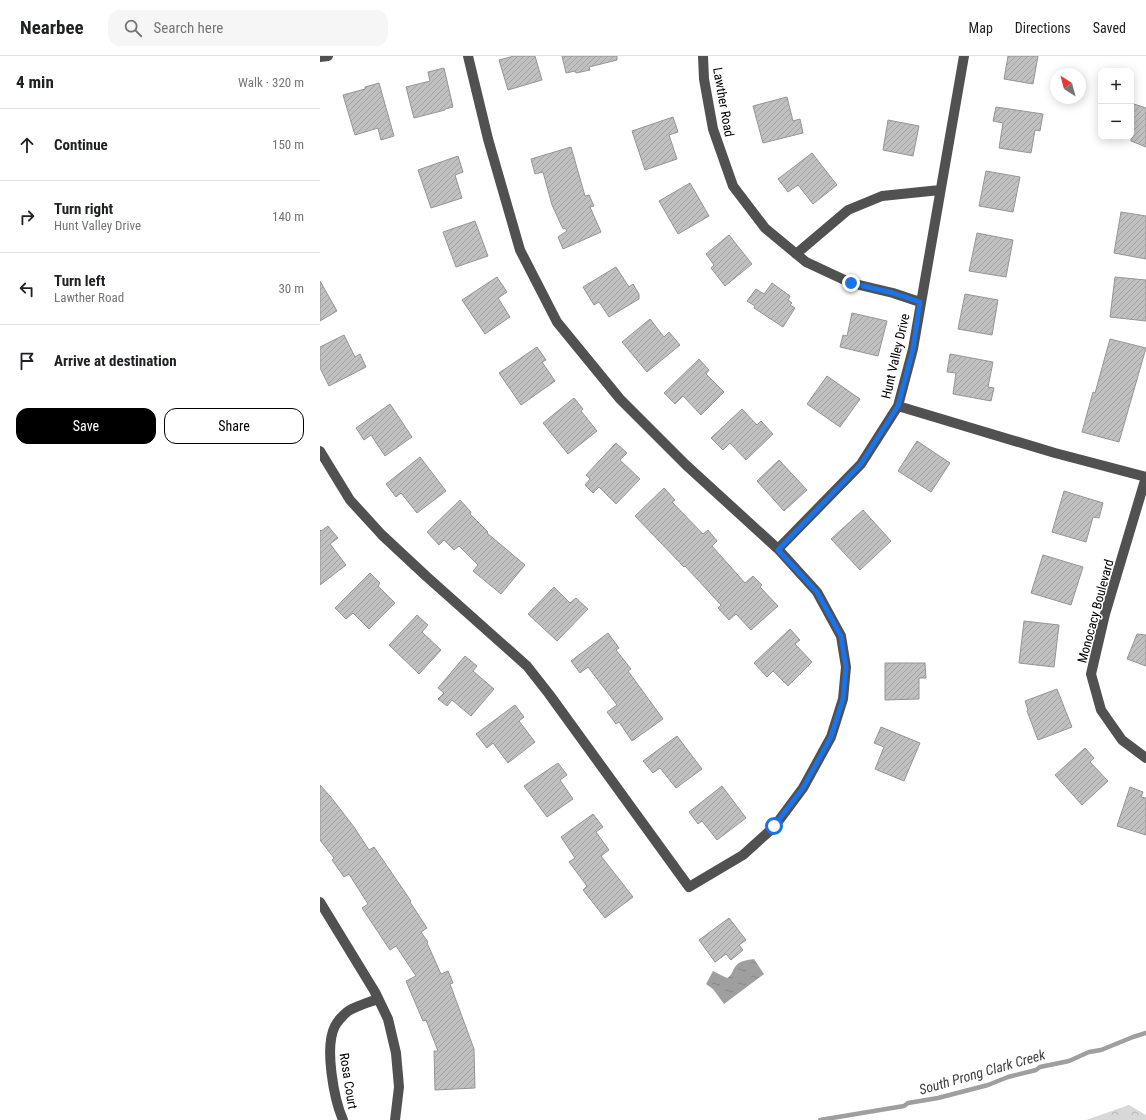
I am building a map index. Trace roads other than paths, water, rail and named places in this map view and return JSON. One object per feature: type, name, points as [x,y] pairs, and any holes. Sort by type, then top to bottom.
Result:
[{"type":"street","points":[[320,57],[328,56]]},
{"type":"street","points":[[320,451],[350,500],[382,535],[527,666],[689,887],[744,855],[774,826],[803,788],[831,737],[843,699],[846,667],[841,636],[817,592],[778,550],[686,465],[620,399],[557,322],[520,250],[488,138],[468,56]]},
{"type":"street","name":"Lawther Road","points":[[703,56],[704,79],[713,129],[733,186],[765,228],[806,262],[851,283],[893,293],[920,302]]},
{"type":"street","name":"Hunt Valley Drive","points":[[778,550],[861,464],[898,406],[913,349],[964,56]]},
{"type":"street","points":[[796,254],[848,210],[882,196],[940,190]]},
{"type":"street","points":[[898,406],[1055,453],[1146,477]]},
{"type":"street","name":"Monocacy Boulevard","points":[[1146,477],[1105,614],[1091,674],[1101,710],[1122,740],[1146,758]]},
{"type":"street","points":[[320,902],[378,999],[388,1019],[396,1053],[399,1087],[395,1120]]},
{"type":"street","name":"Rosa Court","points":[[343,1120],[335,1092],[331,1060],[331,1042],[335,1026],[348,1011],[378,999]]},
{"type":"water","points":[[754,959],[764,974],[724,1004],[713,989],[706,984],[713,971],[727,978],[739,963]]},
{"type":"waterway","name":"South Prong Clark Creek","points":[[820,1120],[904,1106],[908,1103],[938,1098],[988,1085],[1008,1077],[1036,1070],[1040,1067],[1069,1061],[1089,1052],[1101,1050],[1146,1033]]}]
